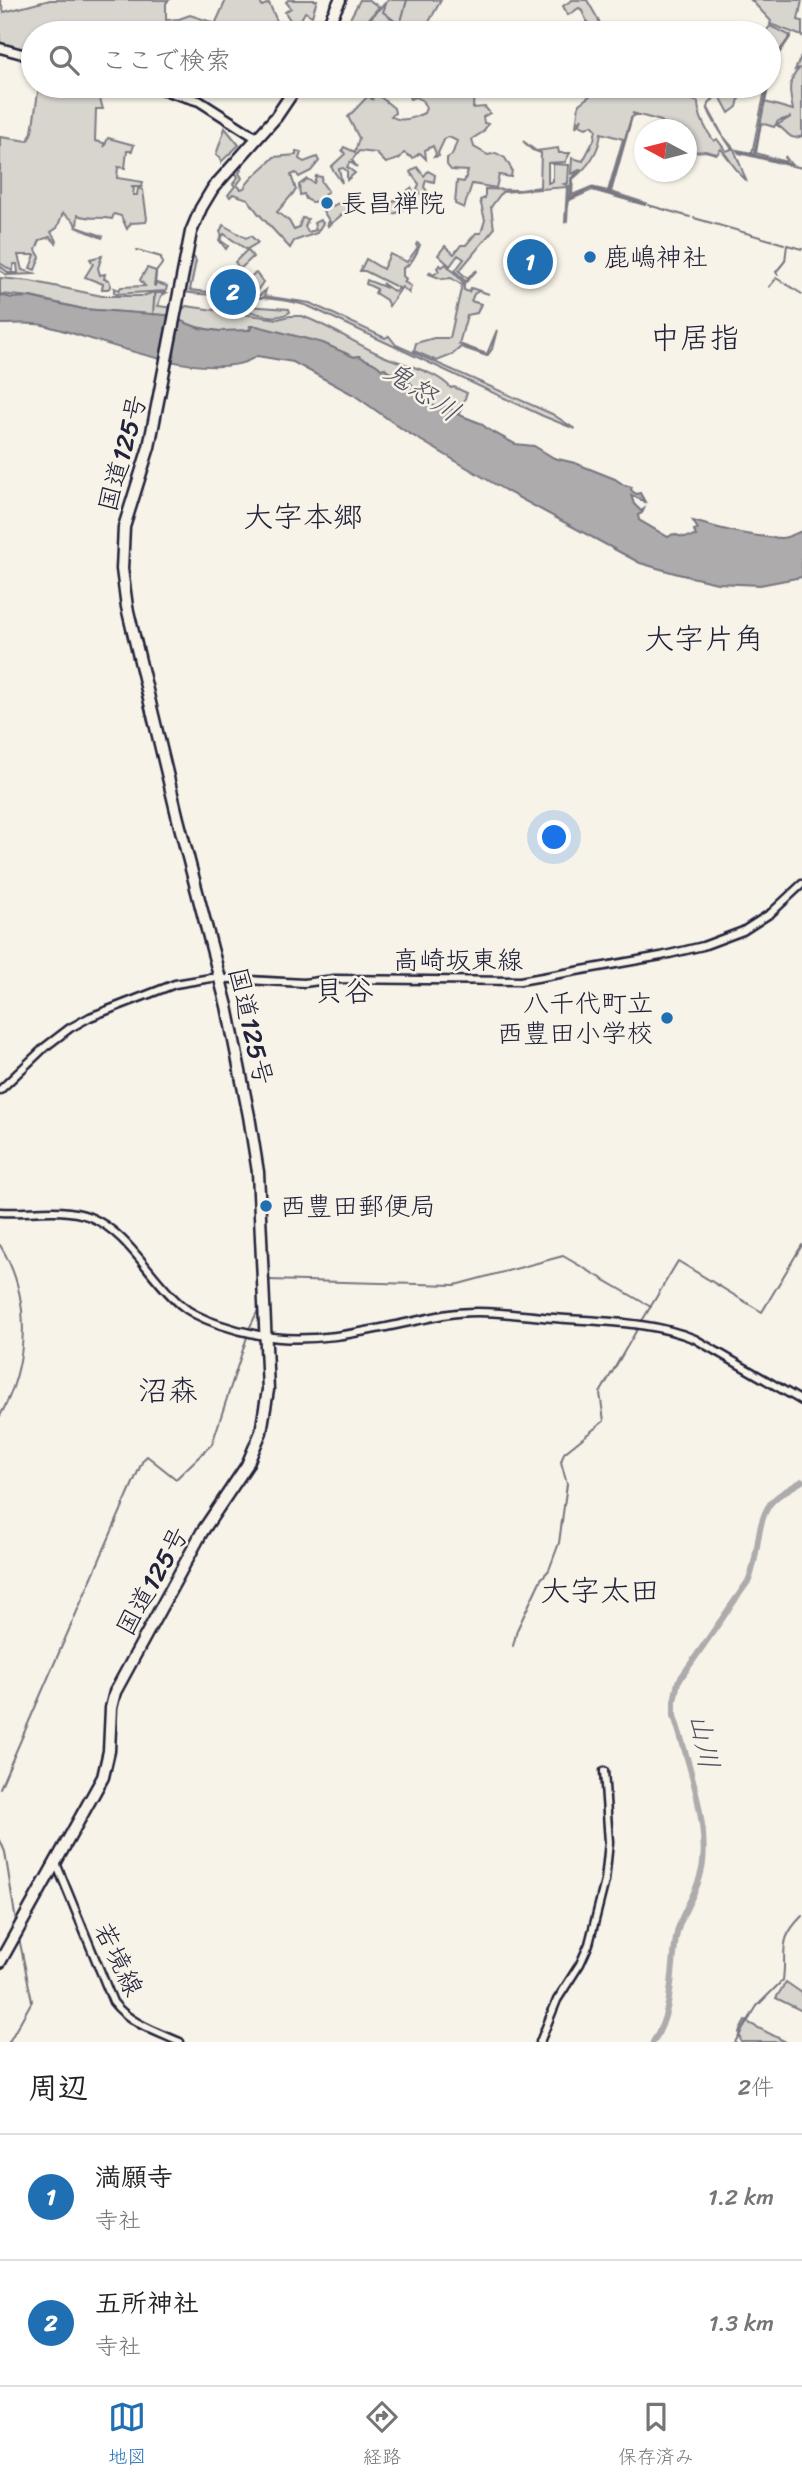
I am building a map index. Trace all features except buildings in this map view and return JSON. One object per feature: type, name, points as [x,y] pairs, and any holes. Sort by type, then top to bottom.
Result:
[{"type":"highway","points":[[330,21],[340,0]]},
{"type":"highway","name":"国道125号","points":[[0,1962],[103,1777],[111,1708],[120,1683],[202,1532],[256,1447],[265,1419],[267,1337],[257,1162],[244,1087],[219,978],[161,748],[123,579],[124,527],[147,455],[190,239],[201,208],[222,176],[288,98]]},
{"type":"main road","points":[[0,48],[21,54]]},
{"type":"main road","points":[[189,98],[199,101],[257,138]]},
{"type":"street","name":"高崎坂東線","points":[[0,1090],[51,1041],[78,1023],[175,984],[219,978],[304,982],[344,979],[527,980],[661,956],[721,940],[768,916],[802,884]]},
{"type":"street","points":[[0,1212],[68,1213],[93,1218],[119,1238],[185,1309],[201,1318],[267,1337],[318,1337],[354,1333],[442,1315],[466,1313],[651,1326],[695,1339],[802,1401]]},
{"type":"street","points":[[540,2042],[557,2000],[580,1964],[589,1944],[605,1881],[609,1842],[604,1772]]},
{"type":"street","name":"若境線","points":[[56,1863],[113,2002],[122,2013],[133,2020],[180,2042]]},
{"type":"street","points":[[47,1878],[54,1874],[61,1877]]},
{"type":"shaded area","points":[[0,0],[4,12],[50,0],[169,0],[166,3],[166,20],[190,15],[209,21],[21,21],[21,53],[0,47]]},
{"type":"shaded area","points":[[226,0],[259,0],[262,6],[269,3],[277,21],[217,21]]},
{"type":"shaded area","points":[[317,0],[312,16],[305,12],[300,21],[291,21],[285,12],[291,8],[286,2]]},
{"type":"shaded area","points":[[360,0],[369,0],[379,7],[367,21],[349,21]]},
{"type":"shaded area","points":[[388,0],[441,0],[430,21],[369,20]]},
{"type":"shaded area","points":[[572,0],[587,0],[599,21],[587,21],[579,8],[568,15],[563,6]]},
{"type":"shaded area","points":[[751,0],[802,0],[798,20],[802,21],[802,36],[781,28],[781,21],[771,21]]},
{"type":"shaded area","points":[[781,31],[791,36],[781,51]]},
{"type":"shaded area","points":[[802,54],[802,136],[791,137],[777,125],[791,117],[778,121],[774,127],[761,123],[756,153],[786,162],[785,156],[792,166],[739,153],[737,150],[752,153],[763,98],[766,98],[765,102],[793,110],[791,83],[800,68],[795,70]]},
{"type":"shaded area","points":[[37,98],[100,98],[103,109],[96,109],[95,141],[104,143],[104,147],[108,138],[134,145],[132,151],[127,151],[125,168],[118,167],[117,178],[143,182],[142,187],[131,187],[134,188],[133,195],[137,195],[138,188],[143,190],[146,222],[131,223],[127,229],[121,216],[114,214],[112,219],[78,215],[77,227],[103,236],[102,238],[76,227],[74,221],[63,213],[57,228],[51,232],[56,243],[50,237],[40,240],[36,250],[40,257],[35,270],[30,268],[35,255],[18,255],[22,270],[37,274],[7,275],[0,271],[0,266],[9,273],[18,273],[17,264],[14,264],[12,271],[0,263],[0,137],[28,141]]},
{"type":"shaded area","points":[[366,98],[382,98],[394,108],[395,113],[391,116],[399,119],[424,113],[426,108],[422,100],[417,98],[474,98],[473,108],[485,107],[490,113],[483,117],[484,123],[488,124],[483,132],[472,139],[474,147],[488,155],[496,153],[505,158],[512,170],[511,177],[499,175],[496,188],[472,184],[464,208],[455,204],[457,181],[464,182],[468,171],[451,170],[447,165],[447,158],[452,155],[457,141],[449,137],[445,138],[439,156],[434,157],[436,154],[433,146],[425,150],[426,159],[420,153],[413,158],[404,153],[399,159],[386,163],[376,153],[359,151],[352,160],[357,167],[350,162],[347,167],[355,173],[347,180],[347,171],[339,169],[342,183],[331,167],[345,154],[342,150],[344,147],[355,152],[359,138],[348,117]]},
{"type":"shaded area","points":[[587,98],[688,98],[698,102],[701,118],[714,141],[717,139],[726,151],[732,149],[725,138],[734,149],[746,180],[721,149],[717,154],[697,152],[697,119],[654,119],[632,113],[636,115],[632,117],[611,192],[646,203],[645,205],[592,190],[570,200],[571,178],[582,169],[571,174],[572,158],[583,161],[594,140],[596,129],[592,125],[586,128],[579,125],[582,118],[576,127],[579,104]],"holes":[[[601,133],[623,139],[608,191],[591,187],[572,195],[573,179],[592,159]]]},
{"type":"shaded area","points":[[714,98],[708,108],[722,134],[707,107]]},
{"type":"shaded area","points":[[721,98],[739,98],[737,107],[729,113]]},
{"type":"shaded area","points":[[225,128],[239,145],[221,162],[216,155]]},
{"type":"shaded area","points":[[523,141],[536,151],[558,148],[559,153],[570,153],[565,162],[548,163],[548,183],[553,181],[553,164],[569,165],[568,183],[564,184],[569,186],[567,221],[565,222],[567,187],[502,192],[491,207],[494,229],[459,271],[467,278],[477,270],[466,282],[455,271],[464,259],[458,255],[450,266],[438,255],[445,246],[454,254],[476,233],[481,233],[485,220],[480,200],[485,198],[485,189],[521,190],[540,187],[541,153],[532,150]]},
{"type":"shaded area","points":[[296,151],[301,152],[299,159],[304,162],[317,157],[319,161],[311,171],[299,177],[296,173],[291,175],[296,190],[277,212],[289,221],[294,230],[299,227],[302,218],[308,219],[305,227],[308,232],[316,230],[314,223],[320,220],[323,223],[317,233],[294,241],[290,248],[248,199],[228,195],[238,177],[234,170],[237,167],[241,170],[239,173],[242,178],[237,185],[241,189],[274,157],[296,155]]},
{"type":"shaded area","points":[[417,167],[424,176],[428,171],[435,175],[434,182],[426,180],[424,187],[430,195],[425,198],[417,190],[419,184],[410,172]]},
{"type":"shaded area","points":[[316,176],[322,177],[321,181],[328,191],[319,201],[312,202],[306,199],[304,194],[300,195],[299,185],[307,179],[314,183]]},
{"type":"shaded area","points":[[411,188],[418,197],[400,212],[392,214],[387,210],[387,207]]},
{"type":"shaded area","points":[[350,196],[355,200],[355,204],[328,226],[327,223],[330,222],[323,211]]},
{"type":"shaded area","points":[[223,225],[246,238],[251,236],[258,243],[247,249],[253,257],[240,269],[235,262],[247,250],[224,234],[220,240],[228,246],[226,249],[219,240]]},
{"type":"shaded area","points":[[193,243],[193,256],[196,261],[190,290],[228,294],[237,285],[234,291],[241,294],[243,291],[239,288],[256,273],[263,282],[254,295],[260,295],[266,290],[264,296],[310,303],[385,338],[389,336],[396,345],[552,414],[575,429],[308,306],[263,298],[185,292]]},
{"type":"shaded area","points":[[417,243],[420,245],[415,256],[403,268],[403,276],[406,279],[404,282],[411,286],[409,293],[402,287],[389,306],[386,300],[375,293],[377,289],[366,284],[367,280],[387,288],[382,283],[395,292],[399,288],[360,271],[366,259],[383,269],[390,254],[407,262],[418,247]]},
{"type":"shaded area","points":[[102,256],[98,268],[100,275],[105,274],[104,279],[109,280],[111,286],[108,289],[102,289],[103,284],[85,277],[93,264],[90,259]]},
{"type":"shaded area","points":[[446,264],[464,283],[464,290],[469,292],[471,288],[489,294],[479,291],[474,294],[471,301],[481,304],[477,313],[467,315],[459,344],[487,354],[497,330],[492,349],[487,356],[461,347],[452,355],[437,361],[414,351],[416,343],[434,338],[450,338],[462,285],[451,278],[442,279],[429,274],[430,272],[433,275],[439,271],[437,268],[440,265],[442,267]]},
{"type":"shaded area","points":[[147,268],[156,271],[154,286],[156,283],[167,286],[166,291],[114,292],[114,288],[119,290],[121,287],[145,286],[140,280]]},
{"type":"shaded area","points":[[0,278],[30,281],[102,296],[143,296],[154,292],[154,300],[156,293],[166,293],[161,296],[158,306],[174,308],[173,316],[83,309],[31,297],[0,294]]},
{"type":"shaded area","points":[[0,295],[12,298],[29,297],[83,309],[166,315],[199,328],[219,331],[250,330],[252,327],[249,326],[257,326],[323,343],[354,357],[359,356],[381,369],[385,368],[388,372],[405,378],[437,408],[447,406],[457,414],[480,423],[515,444],[534,446],[554,458],[575,463],[632,487],[631,490],[636,494],[640,493],[645,502],[631,495],[634,504],[641,511],[644,509],[638,515],[639,520],[668,537],[673,534],[683,537],[696,536],[694,530],[698,529],[693,521],[770,537],[783,538],[802,531],[802,577],[760,585],[717,583],[640,563],[508,492],[405,431],[354,395],[293,362],[257,356],[237,364],[211,366],[183,363],[152,357],[43,325],[0,324]]},
{"type":"shaded area","points":[[186,306],[278,319],[302,316],[381,355],[428,372],[451,388],[467,393],[459,414],[447,406],[437,408],[405,378],[381,369],[359,356],[354,357],[307,340],[257,327],[244,331],[229,331],[190,325],[177,318],[179,309]]},
{"type":"shaded area","points":[[246,306],[289,309],[290,312],[268,316],[245,310]]},
{"type":"shaded area","points":[[786,1982],[802,1993],[802,2011],[776,1998]]},
{"type":"shaded area","points":[[745,2021],[786,2042],[741,2042],[739,2032]]},
{"type":"waterway","points":[[401,21],[407,0]]},
{"type":"waterway","points":[[386,4],[383,12],[395,21]]},
{"type":"waterway","points":[[781,49],[791,35]]},
{"type":"waterway","points":[[766,98],[754,155],[792,165]]},
{"type":"waterway","points":[[609,193],[631,118]]},
{"type":"waterway","points":[[738,151],[754,155]]},
{"type":"waterway","points":[[794,166],[802,168]]},
{"type":"waterway","points":[[571,198],[591,188],[644,204]]},
{"type":"waterway","points":[[648,205],[690,217]]},
{"type":"waterway","points":[[694,218],[784,244]]},
{"type":"waterway","points":[[778,275],[776,272],[785,261],[787,245],[802,249]]},
{"type":"waterway","points":[[137,250],[161,257],[162,264],[156,272],[155,286]]},
{"type":"waterway","points":[[776,278],[802,294]]},
{"type":"waterway","points":[[769,287],[775,280]]},
{"type":"waterway","points":[[153,315],[154,300]]},
{"type":"waterway","points":[[0,1245],[18,1286],[23,1330],[17,1375],[0,1416]]},
{"type":"waterway","points":[[642,1321],[678,1261],[762,1312],[802,1245]]},
{"type":"waterway","points":[[268,1280],[455,1285],[563,1256],[651,1307]]},
{"type":"waterway","points":[[249,1329],[260,1306]]},
{"type":"waterway","points":[[513,1646],[517,1630],[541,1579],[549,1570],[559,1543],[567,1484],[561,1462],[564,1453],[604,1421],[600,1393],[638,1328]]},
{"type":"waterway","points":[[0,1788],[143,1460],[147,1456],[176,1479],[212,1444],[248,1334]]},
{"type":"waterway","name":"山川","points":[[653,2042],[660,2031],[668,2005],[678,1930],[699,1881],[704,1856],[701,1816],[674,1716],[678,1682],[749,1580],[765,1512],[773,1500],[802,1481]]},
{"type":"waterway","points":[[0,1840],[5,1852],[16,1922]]},
{"type":"waterway","points":[[735,2042],[757,2006],[783,1980],[786,1939],[802,1916]]},
{"type":"waterway","points":[[9,2042],[32,2001],[19,1938]]},
{"type":"place","name":"長昌禅院","points":[[327,203]]},
{"type":"place","name":"鹿嶋神社","points":[[590,257]]},
{"type":"place","name":"満願寺","points":[[530,262]]},
{"type":"place","name":"五所神社","points":[[233,292]]},
{"type":"place","name":"八千代町立 西豊田小学校","points":[[667,1018]]},
{"type":"place","name":"西豊田郵便局","points":[[266,1206]]},
{"type":"district","name":"中居指","points":[[695,338]]},
{"type":"district","name":"大字本郷","points":[[303,517]]},
{"type":"district","name":"大字片角","points":[[704,639]]},
{"type":"district","name":"貝谷","points":[[344,991]]},
{"type":"district","name":"沼森","points":[[168,1391]]},
{"type":"district","name":"大字太田","points":[[600,1591]]},
{"type":"water label","name":"鬼怒川","points":[[423,391]]}]
